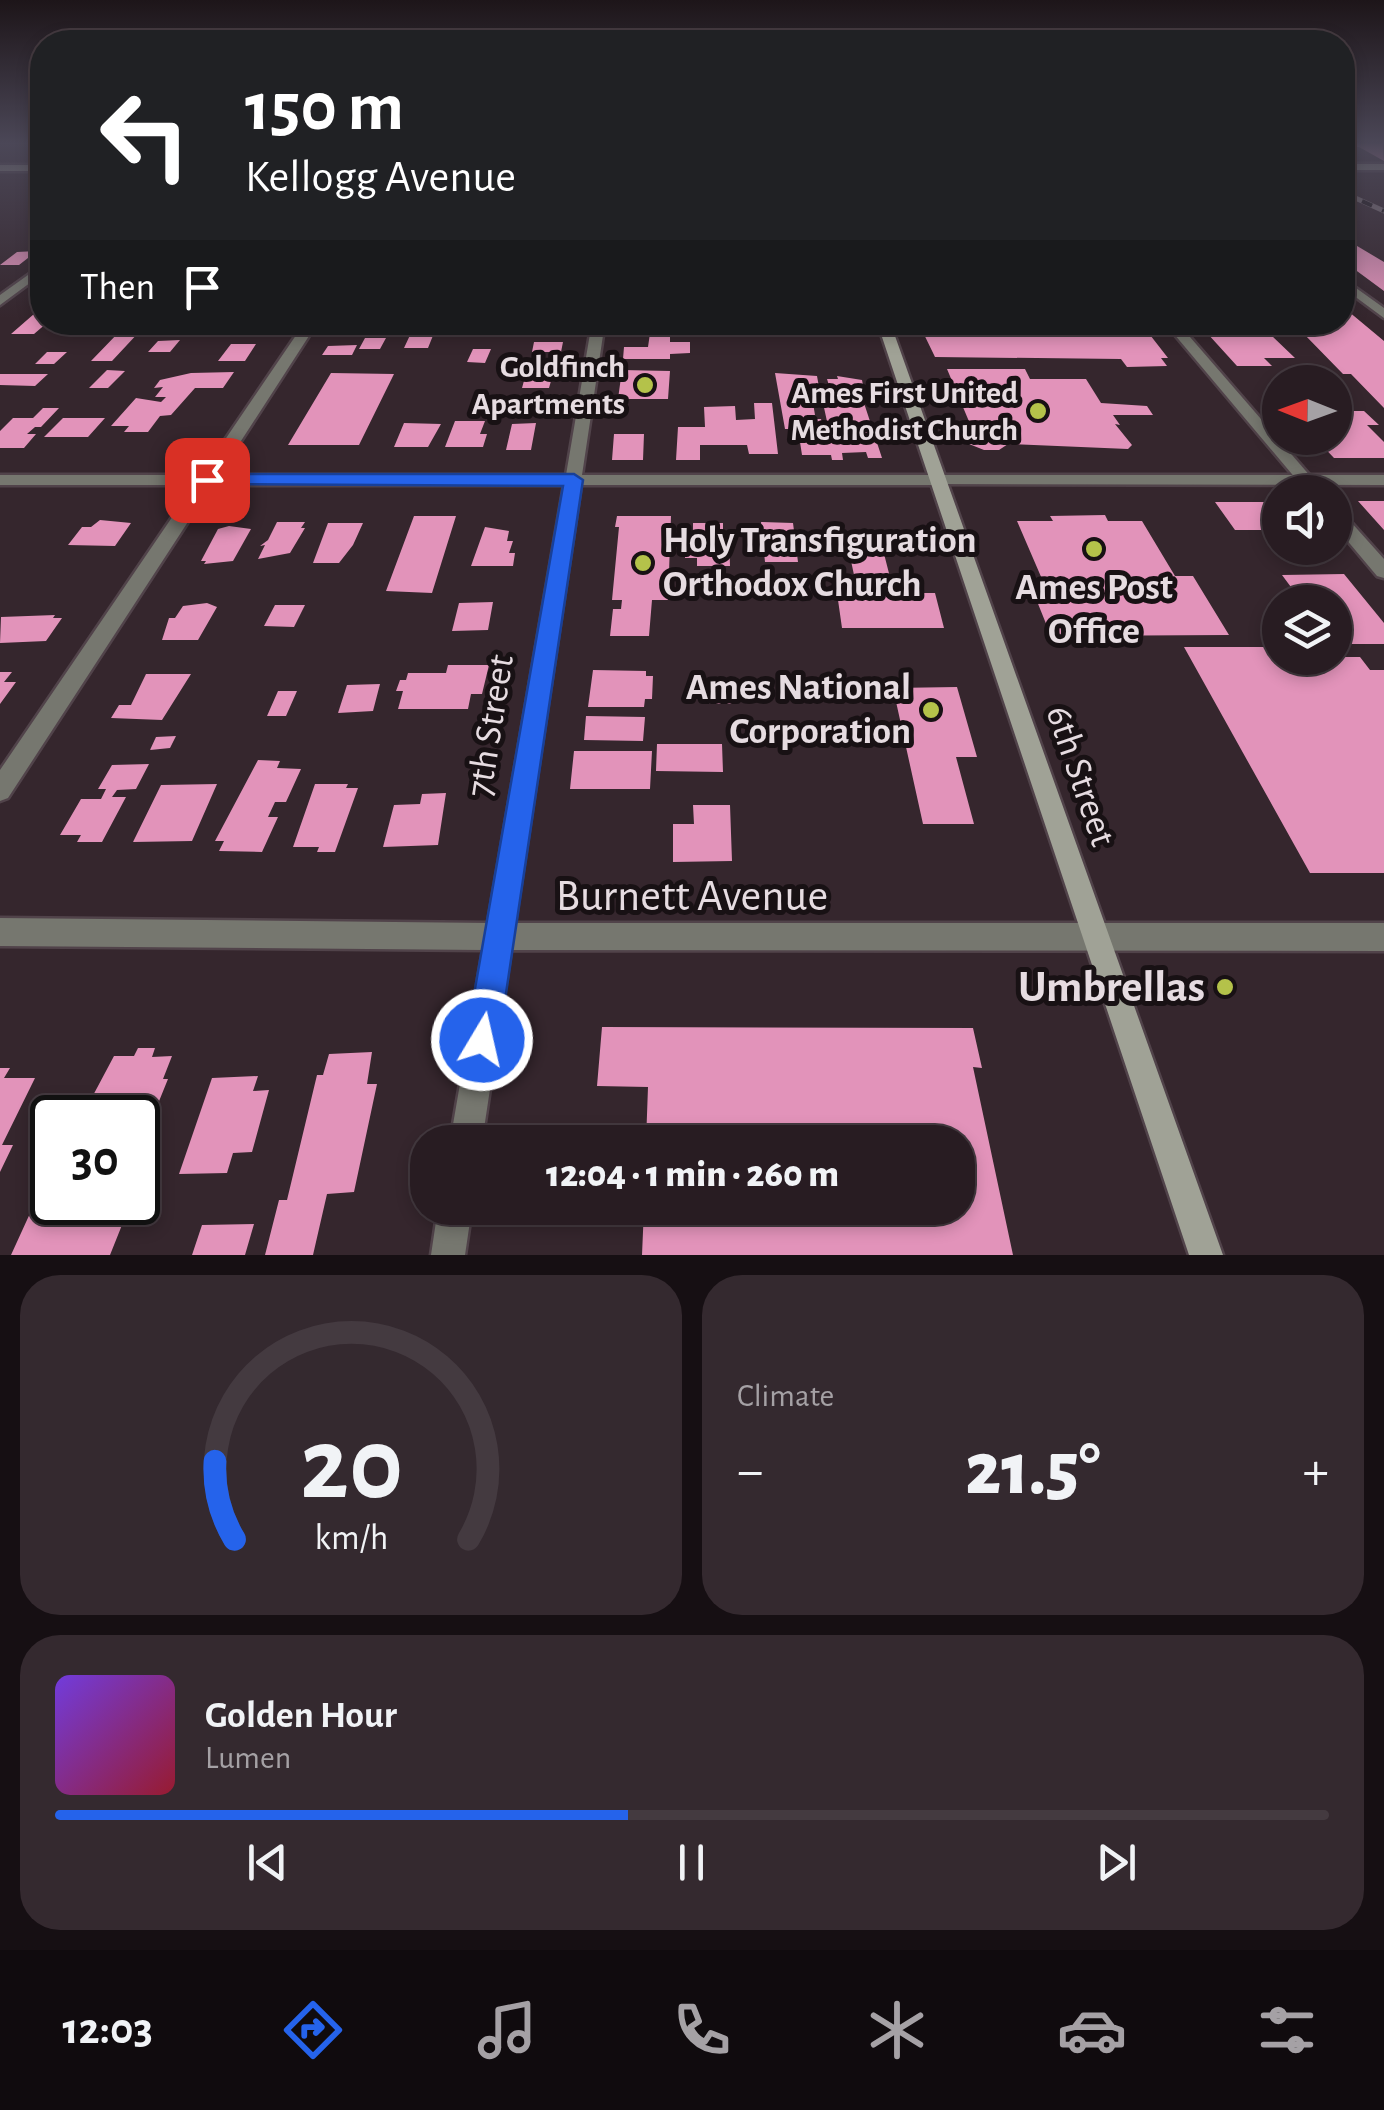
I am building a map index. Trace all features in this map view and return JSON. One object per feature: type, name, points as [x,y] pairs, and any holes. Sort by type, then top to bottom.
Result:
[{"type":"main road","name":"6th Street","points":[[887,335],[1206,1255]]},
{"type":"street","points":[[0,301],[30,279]]},
{"type":"street","points":[[0,282],[30,282]]},
{"type":"street","points":[[1355,291],[1384,314]]},
{"type":"street","points":[[0,790],[303,335]]},
{"type":"street","name":"7th Street","points":[[469,1125],[597,335]]},
{"type":"street","points":[[1181,335],[1302,475]]},
{"type":"street","points":[[0,480],[937,480],[1262,485]]},
{"type":"street","points":[[1352,483],[1384,480]]},
{"type":"street","points":[[1352,534],[1384,572]]},
{"type":"street","name":"Burnett Avenue","points":[[0,932],[499,938],[1384,937]]},
{"type":"street","points":[[448,1255],[452,1225]]},
{"type":"building","points":[[1355,245],[1384,262],[1384,291],[1355,270]]},
{"type":"building","points":[[30,251],[30,256],[19,265],[0,265],[17,252]]},
{"type":"building","points":[[30,317],[30,334],[11,334]]},
{"type":"building","points":[[1355,317],[1384,341],[1384,408],[1352,375],[1352,365],[1334,365],[1305,335],[1355,335]]},
{"type":"building","points":[[116,335],[136,335],[112,361],[91,361]]},
{"type":"building","points":[[410,335],[433,335],[428,348],[404,348]]},
{"type":"building","points":[[650,335],[670,335],[670,342],[690,342],[690,353],[670,354],[670,359],[623,359],[624,347],[648,347]]},
{"type":"building","points":[[924,335],[1150,335],[1168,358],[1161,358],[1167,366],[1127,367],[1121,359],[935,357]]},
{"type":"building","points":[[1209,335],[1272,336],[1295,358],[1264,358],[1271,365],[1237,366]]},
{"type":"building","points":[[365,338],[386,338],[380,349],[359,349]]},
{"type":"building","points":[[180,340],[170,352],[148,352],[158,341]]},
{"type":"building","points":[[534,342],[563,342],[561,352],[532,352]]},
{"type":"building","points":[[231,344],[256,344],[245,361],[218,361]]},
{"type":"building","points":[[357,345],[352,355],[322,355],[328,346]]},
{"type":"building","points":[[473,349],[491,349],[485,363],[467,362]]},
{"type":"building","points":[[47,352],[67,352],[54,364],[35,364]]},
{"type":"building","points":[[519,369],[553,374],[549,388],[522,388],[525,377],[517,377]]},
{"type":"building","name":"Ames First United Methodist Church","points":[[947,369],[1025,369],[1030,379],[1086,379],[1101,403],[1147,406],[1153,415],[1113,415],[1120,425],[1115,424],[1132,445],[1128,449],[1008,444],[999,450],[984,450],[969,444],[965,436],[973,431]]},
{"type":"building","points":[[107,370],[125,371],[108,388],[89,388]]},
{"type":"building","name":"Goldfinch Apartments","points":[[622,370],[670,371],[668,399],[618,399]]},
{"type":"building","points":[[234,372],[223,388],[195,388],[171,415],[160,416],[148,432],[124,432],[129,426],[111,426],[136,398],[161,402],[166,397],[155,397],[163,387],[154,388],[160,380],[191,373]]},
{"type":"building","points":[[331,373],[394,374],[359,445],[288,445]]},
{"type":"building","points":[[775,373],[817,376],[821,398],[812,397],[815,415],[808,415],[809,419],[821,419],[823,426],[828,426],[823,403],[864,403],[882,458],[868,458],[866,452],[842,453],[843,460],[832,460],[831,455],[802,455],[798,429],[785,429]]},
{"type":"building","points":[[0,374],[48,374],[35,386],[0,385]]},
{"type":"building","points":[[837,376],[862,380],[863,385],[858,385],[861,393],[831,392],[827,379],[838,379]]},
{"type":"building","points":[[532,398],[529,412],[505,412],[509,399]]},
{"type":"building","points":[[754,403],[772,403],[778,454],[749,454],[747,445],[700,445],[700,460],[676,460],[678,427],[705,427],[704,407],[735,406],[736,420],[755,419]]},
{"type":"building","points":[[43,408],[59,408],[41,427],[27,434],[36,434],[24,448],[0,448],[0,431],[13,418],[33,418]]},
{"type":"building","points":[[1352,411],[1364,411],[1379,425],[1367,425],[1384,442],[1384,458],[1331,455],[1352,455]]},
{"type":"building","points":[[63,418],[105,418],[88,437],[44,437]]},
{"type":"building","points":[[455,421],[485,421],[480,434],[487,434],[483,447],[445,447]]},
{"type":"building","points":[[404,423],[441,424],[428,447],[394,447]]},
{"type":"building","points":[[536,423],[531,450],[506,450],[512,424]]},
{"type":"building","points":[[614,434],[644,434],[643,460],[612,460]]},
{"type":"building","points":[[1358,501],[1384,501],[1384,530]]},
{"type":"building","points":[[1215,502],[1262,502],[1262,530],[1235,530]]},
{"type":"building","name":"Ames Post Office","points":[[1105,515],[1108,521],[1142,521],[1175,576],[1193,576],[1229,635],[1051,636],[1028,579],[1042,579],[1017,521]]},
{"type":"building","points":[[414,516],[456,516],[432,593],[386,591]]},
{"type":"building","name":"Holy Transfiguration Orthodox Church","points":[[617,516],[671,516],[668,600],[652,600],[649,636],[610,636],[613,609],[621,609],[622,600],[612,600]]},
{"type":"building","points":[[100,520],[131,523],[115,546],[68,545],[82,527],[91,527]]},
{"type":"building","points":[[277,522],[305,522],[301,528],[305,528],[290,553],[258,559],[265,545],[260,546],[268,540]]},
{"type":"building","points":[[761,522],[793,523],[798,562],[765,562]]},
{"type":"building","points":[[328,523],[363,523],[339,563],[313,563]]},
{"type":"building","points":[[693,523],[723,523],[723,531],[729,531],[730,566],[697,566],[697,558],[685,558],[686,532],[693,532]]},
{"type":"building","points":[[485,527],[509,531],[507,541],[513,541],[509,553],[515,553],[513,566],[471,566]]},
{"type":"building","points":[[218,529],[251,529],[233,561],[204,564],[206,561],[201,561]]},
{"type":"building","points":[[847,542],[881,542],[893,589],[857,589]]},
{"type":"building","points":[[1344,574],[1384,623],[1384,644],[1352,644],[1352,585],[1289,585],[1282,575]]},
{"type":"building","points":[[837,593],[935,593],[944,628],[842,628]]},
{"type":"building","points":[[493,602],[488,630],[452,631],[459,603]]},
{"type":"building","points":[[207,603],[217,607],[198,640],[162,640],[169,618],[175,618],[183,606]]},
{"type":"building","points":[[275,605],[305,605],[294,627],[264,626]]},
{"type":"building","points":[[55,615],[53,618],[62,618],[46,641],[0,643],[1,617]]},
{"type":"building","points":[[1184,647],[1262,647],[1262,675],[1352,675],[1352,657],[1360,657],[1370,670],[1384,670],[1384,873],[1310,873]]},
{"type":"building","points":[[448,665],[489,665],[482,694],[471,694],[468,709],[398,709],[403,691],[396,691],[400,680],[406,680],[408,673],[446,673]]},
{"type":"building","points":[[593,670],[646,671],[646,676],[653,676],[652,699],[645,699],[644,707],[588,707]]},
{"type":"building","points":[[0,672],[12,672],[4,682],[16,682],[0,704]]},
{"type":"building","points":[[146,674],[191,674],[162,720],[111,718],[119,705],[131,705]]},
{"type":"building","points":[[708,679],[736,679],[737,704],[708,704]]},
{"type":"building","points":[[380,684],[373,711],[338,713],[347,685]]},
{"type":"building","points":[[957,687],[977,757],[956,757],[974,824],[923,824],[893,688]]},
{"type":"building","points":[[278,691],[297,691],[286,716],[267,716]]},
{"type":"building","points":[[586,716],[645,717],[643,741],[584,740]]},
{"type":"building","points":[[176,736],[170,748],[150,750],[156,737]]},
{"type":"building","points":[[657,744],[722,744],[723,772],[656,771]]},
{"type":"building","points":[[574,751],[652,751],[650,789],[570,789]]},
{"type":"building","points":[[258,760],[280,761],[277,768],[301,769],[286,802],[275,802],[268,817],[278,817],[262,852],[219,851],[224,841],[215,841]]},
{"type":"building","points":[[149,764],[136,789],[117,790],[112,797],[126,797],[102,842],[77,842],[81,835],[60,835],[81,799],[101,799],[106,789],[98,789],[112,765]]},
{"type":"building","points":[[217,784],[192,841],[133,842],[161,785]]},
{"type":"building","points":[[315,784],[348,784],[346,788],[358,788],[335,852],[317,852],[319,847],[293,847]]},
{"type":"building","points":[[446,793],[438,845],[383,847],[394,805],[420,804],[422,794]]},
{"type":"building","points":[[693,805],[730,805],[732,861],[673,862],[673,824],[694,824]]},
{"type":"building","points":[[602,1027],[973,1028],[982,1068],[973,1067],[1013,1255],[642,1255],[643,1225],[975,1225],[975,1125],[647,1125],[648,1087],[597,1086]]},
{"type":"building","points":[[138,1048],[155,1048],[152,1057],[172,1056],[160,1099],[160,1095],[93,1095],[114,1056],[134,1056]]},
{"type":"building","points":[[372,1052],[367,1084],[377,1084],[354,1192],[327,1194],[313,1255],[265,1255],[279,1200],[287,1200],[317,1075],[323,1075],[329,1054]]},
{"type":"building","points":[[0,1068],[10,1068],[4,1078],[35,1078],[2,1145],[13,1145],[0,1172]]},
{"type":"building","points":[[258,1076],[253,1091],[269,1090],[252,1152],[233,1153],[227,1173],[179,1174],[212,1078]]},
{"type":"building","points":[[30,1213],[30,1225],[122,1225],[110,1255],[11,1255]]},
{"type":"building","points":[[254,1224],[245,1255],[192,1255],[202,1225]]},
{"type":"railway","points":[[1361,201],[1384,211]]},
{"type":"place","name":"Goldfinch Apartments","points":[[645,385]]},
{"type":"place","name":"Ames First United Methodist Church","points":[[1038,411]]},
{"type":"place","name":"Ames Post Office","points":[[1094,549]]},
{"type":"place","name":"Holy Transfiguration Orthodox Church","points":[[643,563]]},
{"type":"place","name":"Ames National Corporation","points":[[931,710]]},
{"type":"place","name":"Umbrellas","points":[[1225,987]]},
{"type":"route","points":[[207,480],[574,480],[482,1040]]}]
